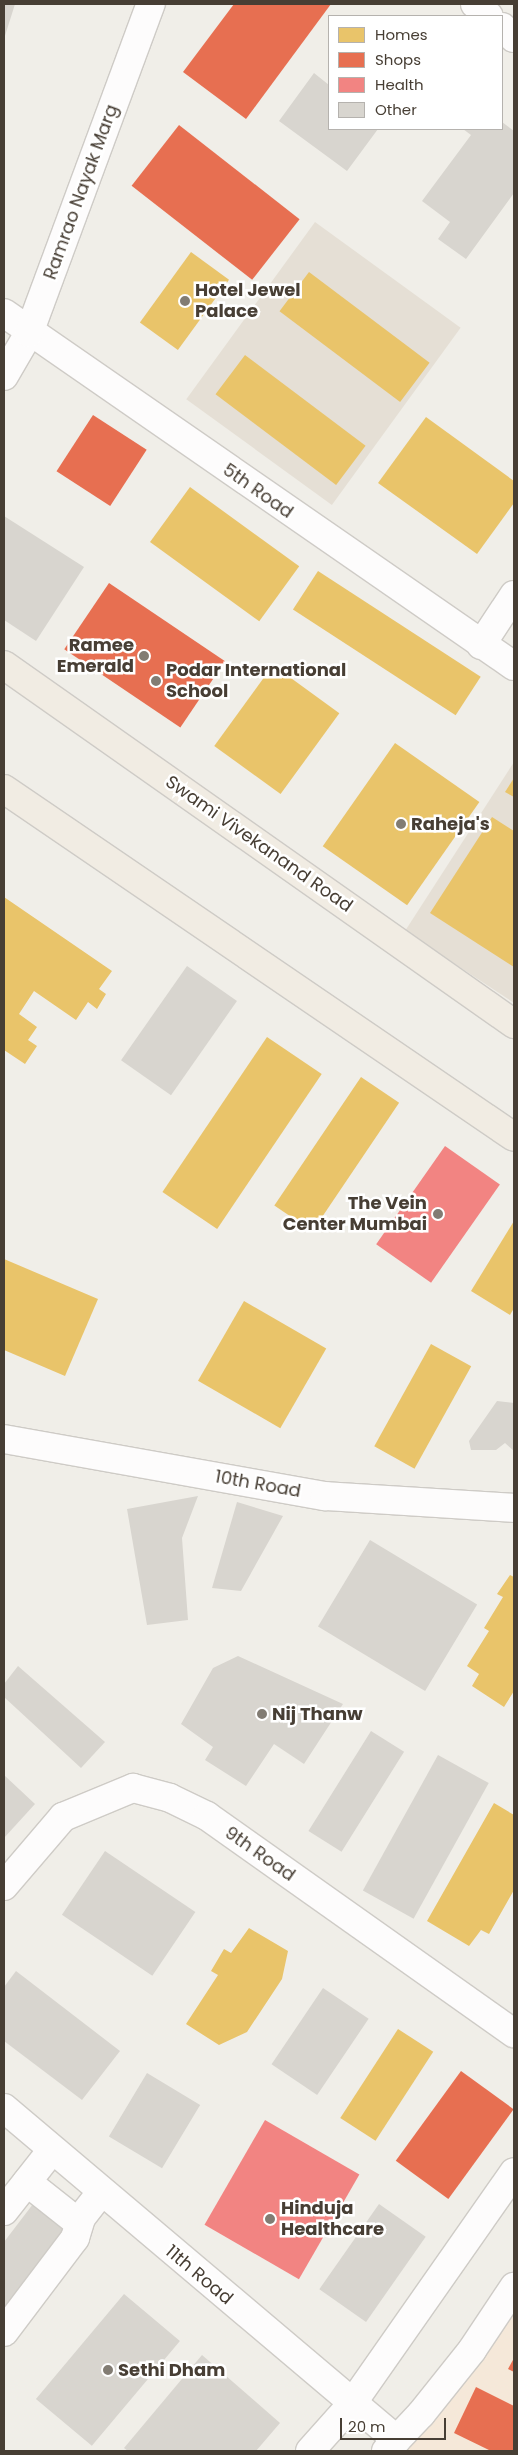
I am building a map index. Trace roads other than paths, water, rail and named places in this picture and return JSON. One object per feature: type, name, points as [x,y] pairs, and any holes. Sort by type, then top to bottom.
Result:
[{"type":"main road","name":"Swami Vivekanand Road","points":[[4,665],[514,1024]]},
{"type":"main road","points":[[4,789],[514,1137]]},
{"type":"street","name":"Ramrao Nayak Marg","points":[[4,376],[29,333],[151,4]]},
{"type":"street","points":[[475,4],[488,15]]},
{"type":"street","points":[[503,28],[514,38]]},
{"type":"street","name":"5th Road","points":[[4,313],[29,333],[514,666]]},
{"type":"street","points":[[481,645],[514,595]]},
{"type":"street","name":"10th Road","points":[[4,1439],[325,1496],[514,1508]]},
{"type":"street","name":"9th Road","points":[[4,1886],[63,1817],[133,1788],[170,1798],[207,1816],[514,2033]]},
{"type":"street","name":"11th Road","points":[[4,2108],[351,2405],[392,2446]]},
{"type":"street","points":[[4,2211],[52,2150]]},
{"type":"street","points":[[310,2451],[351,2405],[514,2172]]},
{"type":"street","points":[[4,2332],[76,2238],[73,2218],[27,2182]]},
{"type":"street","points":[[73,2218],[96,2187]]},
{"type":"street","points":[[392,2446],[472,2350],[514,2287]]},
{"type":"place","name":"Hotel Jewel Palace","points":[[185,301]]},
{"type":"place","name":"Ramee Emerald","points":[[144,656]]},
{"type":"place","name":"Podar International School","points":[[156,681]]},
{"type":"place","name":"Raheja's","points":[[401,824]]},
{"type":"place","name":"The Vein Center Mumbai","points":[[438,1214]]},
{"type":"place","name":"Nij Thanw","points":[[262,1714]]},
{"type":"place","name":"Hinduja Healthcare","points":[[270,2219]]},
{"type":"place","name":"Sethi Dham","points":[[108,2370]]}]
